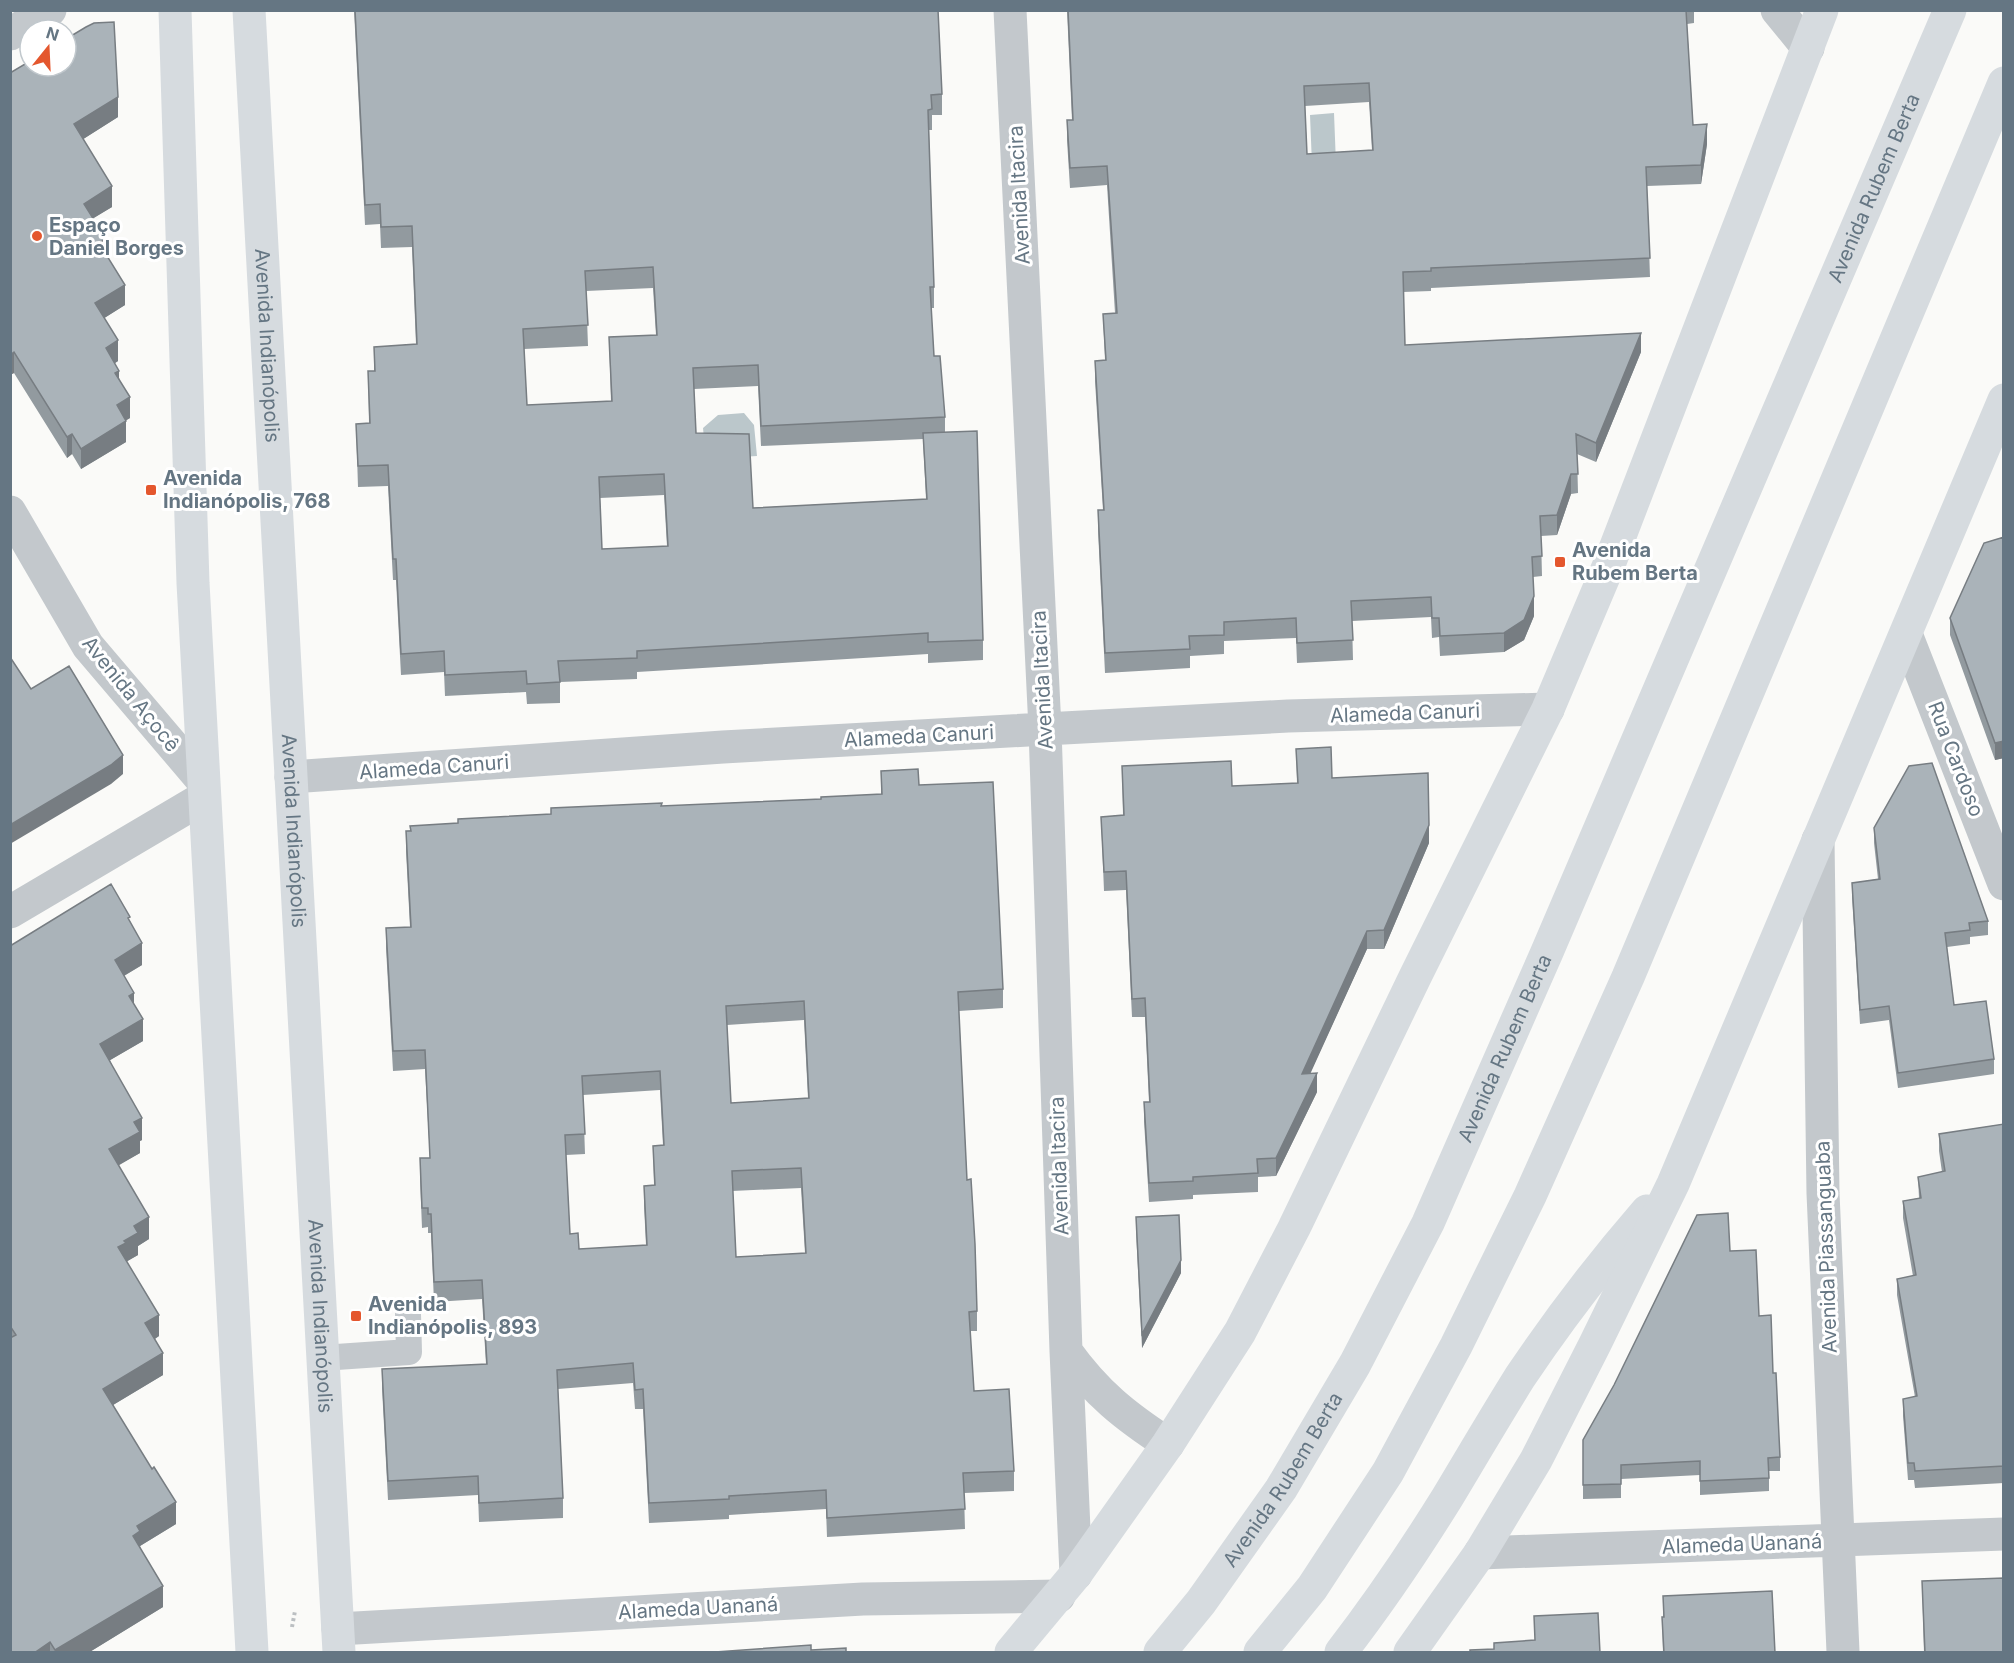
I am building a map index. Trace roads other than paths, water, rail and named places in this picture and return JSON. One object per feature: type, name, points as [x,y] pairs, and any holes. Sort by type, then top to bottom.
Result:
[{"type":"main road","points":[[175,10],[192,571],[252,1653]]},
{"type":"main road","name":"Avenida Indianópolis","points":[[249,10],[339,1641]]},
{"type":"main road","points":[[1011,1653],[1067,1585],[1168,1444],[1240,1332],[1278,1259],[1548,709],[1608,567],[1778,130],[1822,10]]},
{"type":"main road","points":[[1778,130],[1816,62],[1839,10]]},
{"type":"main road","name":"Avenida Rubem Berta","points":[[1160,1653],[1201,1602],[1281,1489],[1355,1364],[1428,1223],[1547,952],[1950,10]]},
{"type":"main road","points":[[1260,1653],[1312,1588],[1388,1472],[1456,1346],[1530,1196],[1637,955],[2004,83]]},
{"type":"main road","points":[[1410,1653],[1480,1553],[1536,1460],[1672,1184],[2004,400]]},
{"type":"main road","points":[[1341,1653],[1385,1592],[1446,1499],[1511,1392],[1573,1300],[1618,1244],[1672,1184]]},
{"type":"street","points":[[10,34],[50,10]]},
{"type":"street","name":"Avenida Itacira","points":[[1010,10],[1045,729],[1066,1351],[1067,1585]]},
{"type":"street","points":[[1777,10],[1808,48]]},
{"type":"street","name":"Avenida Açocê","points":[[10,512],[88,646],[203,789]]},
{"type":"street","name":"Rua Cardoso","points":[[1906,634],[2004,884]]},
{"type":"street","name":"Alameda Canuri","points":[[291,777],[723,747],[1045,729],[1288,716],[1548,709]]},
{"type":"street","points":[[10,912],[203,789]]},
{"type":"street","name":"Avenida Piassanguaba","points":[[1818,840],[1823,1193],[1836,1541],[1843,1653]]},
{"type":"street","points":[[1066,1351],[1090,1383],[1106,1399],[1168,1444]]},
{"type":"street","name":"Alameda Uananá","points":[[1480,1553],[2004,1534]]},
{"type":"street","name":"Alameda Uananá","points":[[339,1641],[1067,1585]]},
{"type":"lane","points":[[322,1358],[409,1352],[408,1314]]},
{"type":"place","name":"Espaço Daniel Borges","points":[[37,236]]},
{"type":"place","name":"Avenida Indianópolis, 768","points":[[151,490]]},
{"type":"place","name":"Avenida Rubem Berta","points":[[1560,562]]},
{"type":"place","name":"Avenida Indianópolis, 893","points":[[356,1316]]}]
